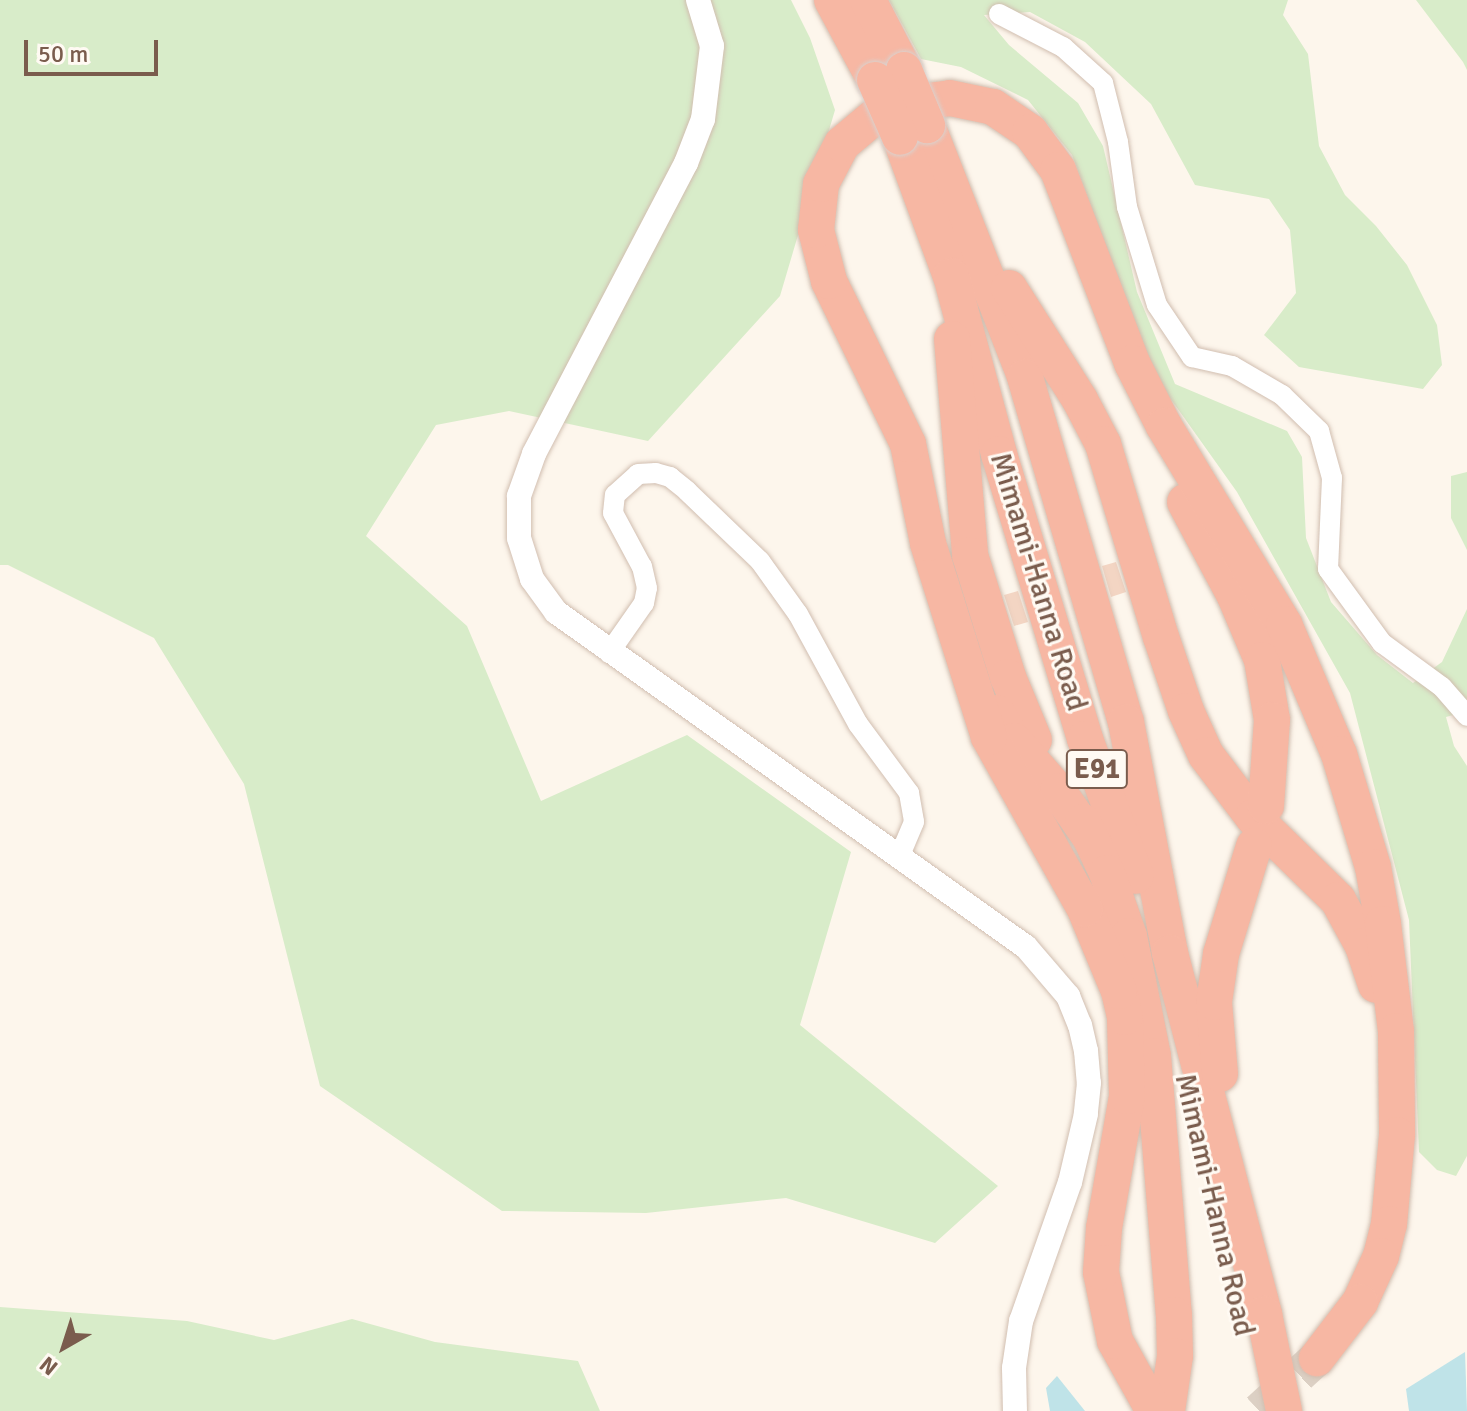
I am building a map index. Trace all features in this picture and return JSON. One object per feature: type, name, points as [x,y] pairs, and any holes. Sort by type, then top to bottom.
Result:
[{"type":"highway","name":"Mimami-Hanna Road","points":[[832,0],[890,75]]},
{"type":"highway","name":"Mimami-Hanna Road","points":[[868,0],[890,75],[950,223],[1025,377],[1126,722],[1170,953],[1264,1314],[1284,1411]]},
{"type":"highway","points":[[1158,1410],[1115,1341],[1101,1272],[1104,1228],[1127,1096],[1126,1030],[1119,991],[1085,909],[989,737],[931,556],[908,444],[829,281],[816,230],[821,184],[842,144],[873,118],[929,99],[971,100],[1011,117],[1044,150],[1070,196],[1114,321],[1142,382],[1260,581],[1303,662],[1353,797],[1373,867],[1396,1031],[1394,1186],[1386,1234],[1371,1280],[1346,1324],[1317,1358]]},
{"type":"highway","points":[[1094,843],[1058,791],[1014,741],[998,714],[942,541],[923,436],[844,264],[839,211],[851,173],[886,137],[917,124],[950,120],[983,128],[999,137],[1029,164],[1053,203],[1119,373],[1251,630],[1262,660],[1272,720],[1266,806]]},
{"type":"highway","name":"Mimami-Hanna Road","points":[[950,223],[999,454],[1085,739],[1134,868],[1159,959],[1260,1411]]},
{"type":"highway","name":"E91","points":[[950,223],[1080,400],[1103,444],[1161,637],[1195,733],[1220,777],[1253,817],[1338,900],[1363,946],[1376,985],[1384,1032],[1394,1186]]},
{"type":"highway","points":[[950,223],[948,290],[970,555],[1021,713],[1094,843],[1129,936],[1153,1056],[1175,1342],[1158,1410]]},
{"type":"highway","points":[[1254,846],[1221,954],[1214,1002],[1221,1085],[1264,1314]]},
{"type":"street","points":[[698,0],[712,46],[703,119],[686,163],[534,454],[519,496],[519,538],[532,579],[556,612],[609,653],[1026,947],[1050,971],[1068,996],[1086,1051],[1086,1114],[1070,1182],[1021,1321],[1014,1368],[1015,1411]]},
{"type":"street","points":[[999,14],[1063,47],[1103,83],[1118,142],[1127,207],[1157,305],[1192,357],[1232,366],[1257,380],[1282,395],[1319,431],[1332,478],[1328,569],[1382,643],[1442,687],[1467,716]]},
{"type":"street","points":[[609,653],[644,603],[647,588],[642,567],[613,513],[615,495],[638,474],[656,473],[670,477],[760,561],[785,594],[858,724],[909,793],[914,822],[899,857]]},
{"type":"green space","points":[[0,0],[791,0],[810,38],[835,110],[780,296],[648,441],[509,411],[436,425],[366,536],[467,626],[541,801],[687,735],[851,852],[800,1025],[998,1186],[935,1243],[786,1198],[646,1213],[502,1211],[320,1086],[244,784],[154,638],[8,565],[0,565]]},
{"type":"green space","points":[[889,0],[1288,0],[1283,15],[1308,54],[1319,146],[1345,195],[1376,226],[1407,265],[1437,325],[1442,365],[1423,389],[1299,367],[1264,335],[1296,293],[1290,230],[1269,199],[1195,185],[1151,104],[1085,42],[1030,12],[984,15],[1009,45],[1078,103],[1103,146],[1137,292],[1175,384],[1287,431],[1302,457],[1306,538],[1331,602],[1377,655],[1413,683],[1442,662],[1467,609],[1467,711],[1446,717],[1454,746],[1467,766],[1467,1156],[1456,1176],[1437,1170],[1419,1152],[1409,920],[1350,693],[1237,492],[1153,374],[1072,155],[1028,100],[961,67],[921,59]]},
{"type":"green space","points":[[1416,0],[1467,0],[1467,70],[1463,62]]},
{"type":"green space","points":[[1467,472],[1467,550],[1451,518],[1451,476]]},
{"type":"green space","points":[[0,1307],[187,1321],[274,1340],[352,1319],[435,1342],[578,1361],[600,1411],[0,1411]]},
{"type":"water","points":[[1465,1352],[1467,1411],[1409,1411],[1406,1389]]},
{"type":"water","points":[[1057,1376],[1085,1411],[1050,1411],[1046,1388]]},
{"type":"building","points":[[1116,562],[1126,592],[1111,597],[1102,566]]},
{"type":"building","points":[[1018,591],[1028,622],[1014,626],[1004,595]]},
{"type":"tunnel","points":[[1259,1411],[1317,1358]]}]
